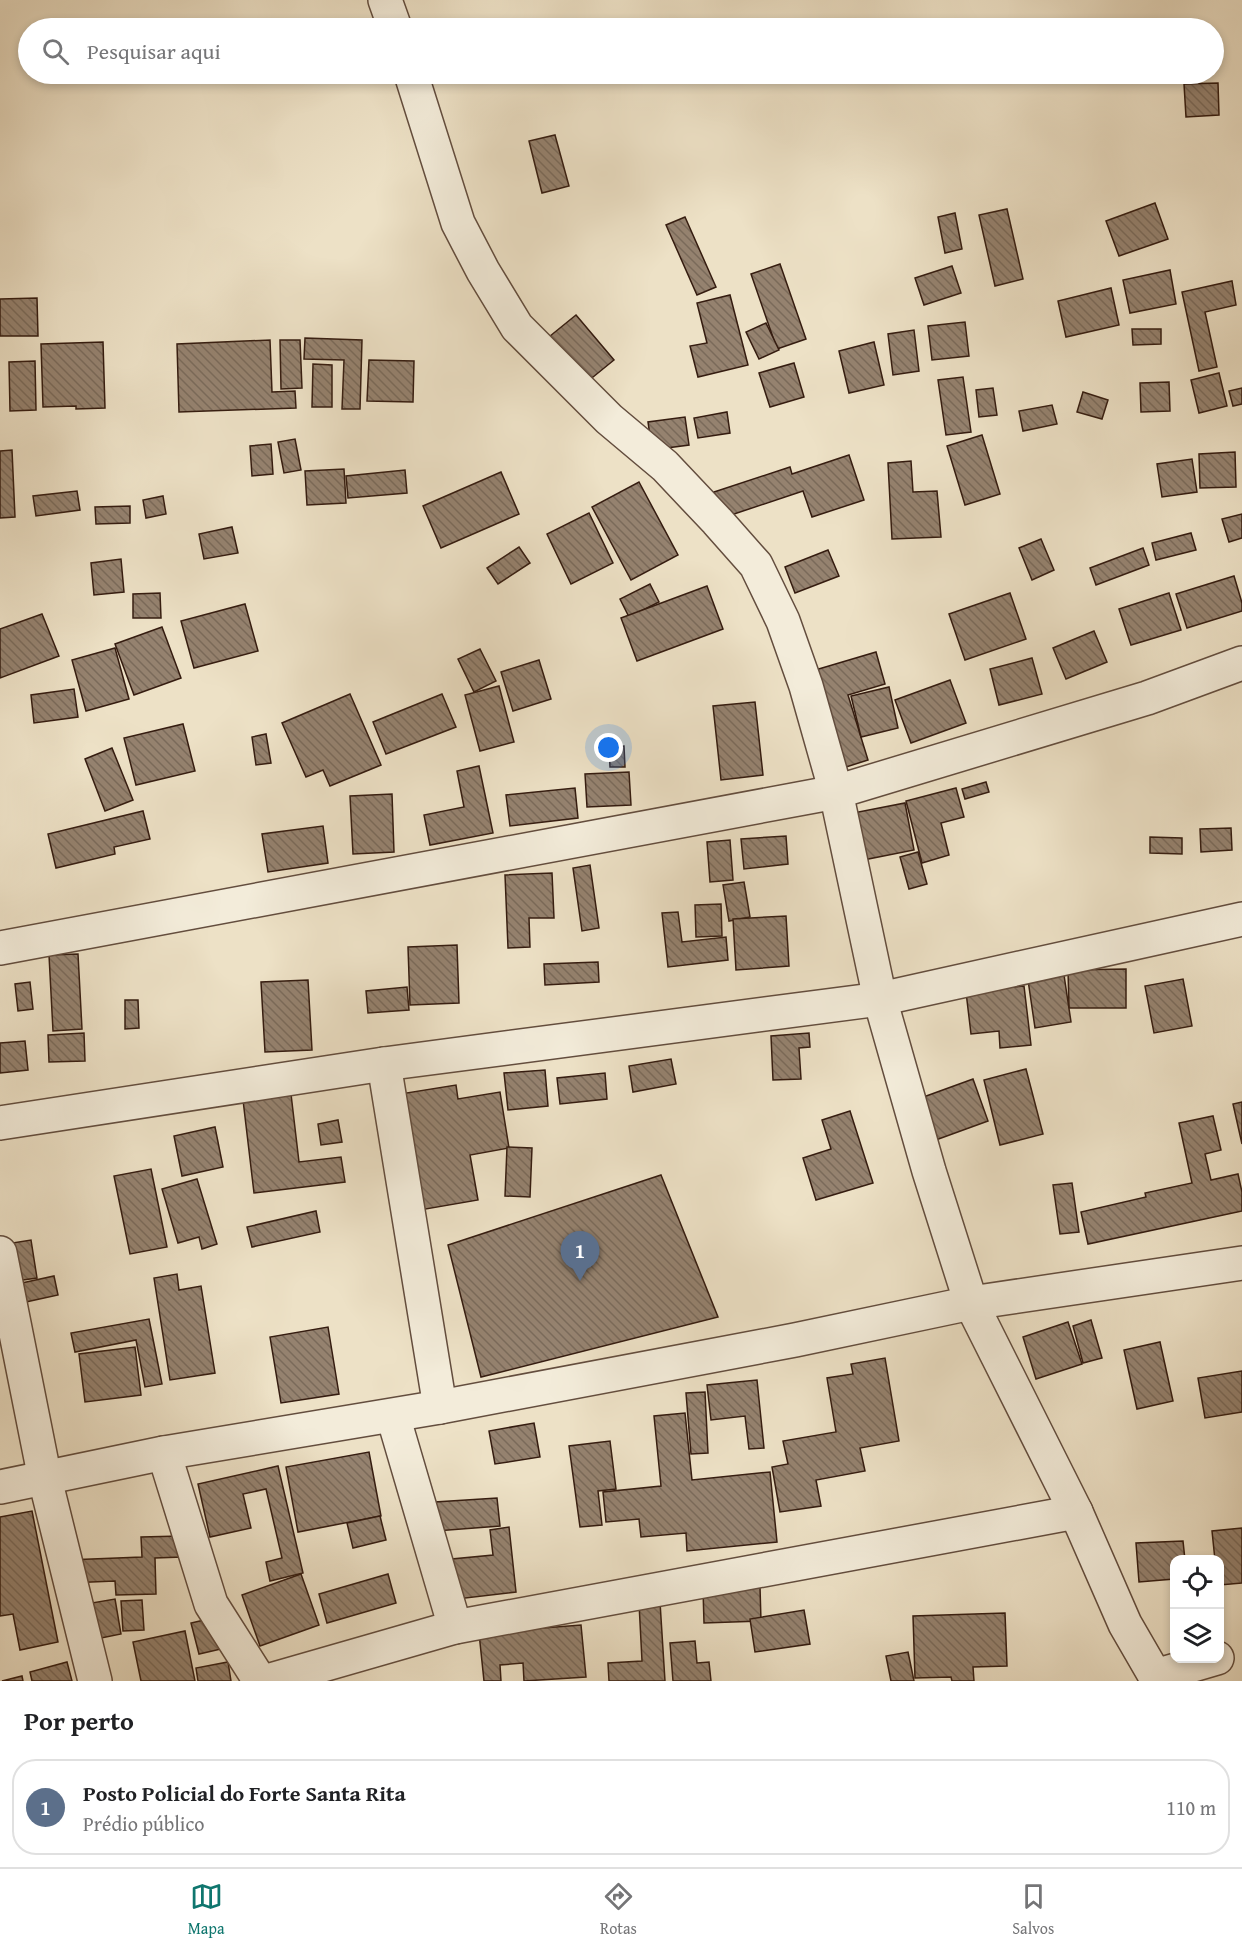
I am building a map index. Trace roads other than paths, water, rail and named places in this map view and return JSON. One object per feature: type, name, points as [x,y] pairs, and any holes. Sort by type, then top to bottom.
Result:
[{"type":"street","points":[[385,0],[391,18]]},
{"type":"street","points":[[414,84],[458,223],[483,271],[517,327],[609,419],[665,466],[756,565],[783,621],[806,686],[836,792],[880,999],[929,1172],[971,1303],[1076,1512],[1125,1624],[1156,1679],[1203,1663]]},
{"type":"street","points":[[0,948],[836,792],[1147,698],[1242,663]]},
{"type":"street","points":[[0,1123],[384,1064],[880,999],[1242,919]]},
{"type":"street","points":[[384,1064],[440,1407]]},
{"type":"street","points":[[0,1253],[45,1479],[95,1681]]},
{"type":"street","points":[[0,1487],[164,1453],[393,1416],[784,1342],[971,1303],[1242,1263]]},
{"type":"street","points":[[393,1416],[454,1627]]},
{"type":"street","points":[[164,1453],[212,1604],[260,1681]]},
{"type":"street","points":[[267,1681],[454,1627],[1076,1512]]},
{"type":"street","points":[[1224,1656],[1242,1651]]},
{"type":"place","name":"Posto Policial do Forte Santa Rita","points":[[580,1281]]}]
